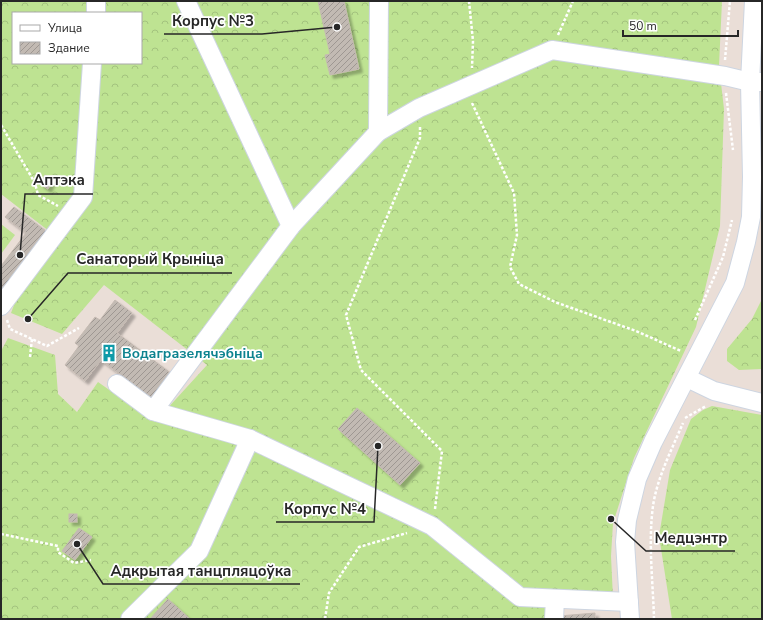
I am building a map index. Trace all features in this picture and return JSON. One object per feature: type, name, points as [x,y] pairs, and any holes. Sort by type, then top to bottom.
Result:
[{"type":"street","points":[[96,1],[96,12]]},
{"type":"street","points":[[186,1],[291,226]]},
{"type":"street","points":[[378,132],[379,1]]},
{"type":"street","points":[[117,384],[153,411],[250,439],[432,526],[520,597],[555,599],[629,610],[625,542],[630,503],[653,442],[735,283],[751,217],[757,205],[752,177],[756,82],[754,1]]},
{"type":"street","points":[[153,411],[291,226],[378,132],[419,108],[552,50],[756,82]]},
{"type":"street","points":[[2,305],[83,197],[92,64]]},
{"type":"street","points":[[686,378],[714,391],[762,403]]},
{"type":"street","points":[[130,619],[199,551],[250,439]]},
{"type":"street","points":[[554,619],[555,599]]},
{"type":"path","points":[[469,1],[473,41],[470,97],[514,193],[517,235],[510,267],[519,284],[555,302],[636,331],[681,350]]},
{"type":"path","points":[[552,50],[573,1]]},
{"type":"path","points":[[730,1],[724,66],[734,154]]},
{"type":"path","points":[[325,619],[329,593],[359,547],[432,526],[442,451],[361,370],[346,315],[420,138],[420,124]]},
{"type":"path","points":[[1,125],[35,184],[38,195],[69,215]]},
{"type":"path","points":[[694,320],[723,257],[733,214]]},
{"type":"path","points":[[2,305],[10,329],[47,346],[79,328]]},
{"type":"path","points":[[30,357],[32,338]]},
{"type":"path","points":[[654,619],[652,530],[653,505],[662,476],[685,418],[708,405]]},
{"type":"path","points":[[1,534],[58,546],[58,552],[74,563],[91,560]]},
{"type":"green space","points":[[1,1],[722,1],[719,66],[724,109],[720,226],[696,327],[634,458],[613,523],[611,556],[613,598],[550,595],[546,619],[1,619],[1,351],[8,338],[55,355],[58,394],[77,412],[98,382],[155,422],[207,365],[104,285],[62,334],[11,313],[17,297],[58,238],[1,194]]},
{"type":"green space","points":[[1,224],[15,235],[1,254]]},
{"type":"green space","points":[[762,299],[762,369],[739,370],[727,361],[727,349],[752,319]]},
{"type":"green space","points":[[712,406],[762,415],[762,619],[672,619],[659,536],[670,470],[691,419],[703,410]]},
{"type":"building","points":[[318,1],[344,1],[359,69],[330,75],[325,55],[330,54]]},
{"type":"building","points":[[45,175],[53,179],[48,189],[40,184]]},
{"type":"building","points":[[14,207],[46,231],[1,291],[1,266],[26,233],[5,217]]},
{"type":"building","name":"Водагразелячэбніца","points":[[115,300],[132,313],[117,333],[172,374],[153,399],[101,360],[85,381],[65,365],[79,346],[75,343],[95,317],[100,320]]},
{"type":"building","points":[[357,408],[420,463],[400,485],[338,429]]},
{"type":"building","points":[[69,514],[77,514],[77,522],[69,522]]},
{"type":"building","points":[[79,528],[92,537],[75,560],[62,551]]},
{"type":"building","points":[[168,599],[190,619],[150,619]]},
{"type":"building","points":[[595,613],[595,619],[559,619],[559,616]]},
{"type":"place","name":"Корпус №3","points":[[337,27]]},
{"type":"place","name":"Аптэка","points":[[20,255]]},
{"type":"place","name":"Санаторый Крыніца","points":[[28,319]]},
{"type":"place","name":"Водагразелячэбніца","points":[[109,353]]},
{"type":"place","name":"Корпус №4","points":[[378,446]]},
{"type":"place","name":"Медцэнтр","points":[[611,519]]},
{"type":"place","name":"Адкрытая танцпляцоўка","points":[[77,544]]}]
